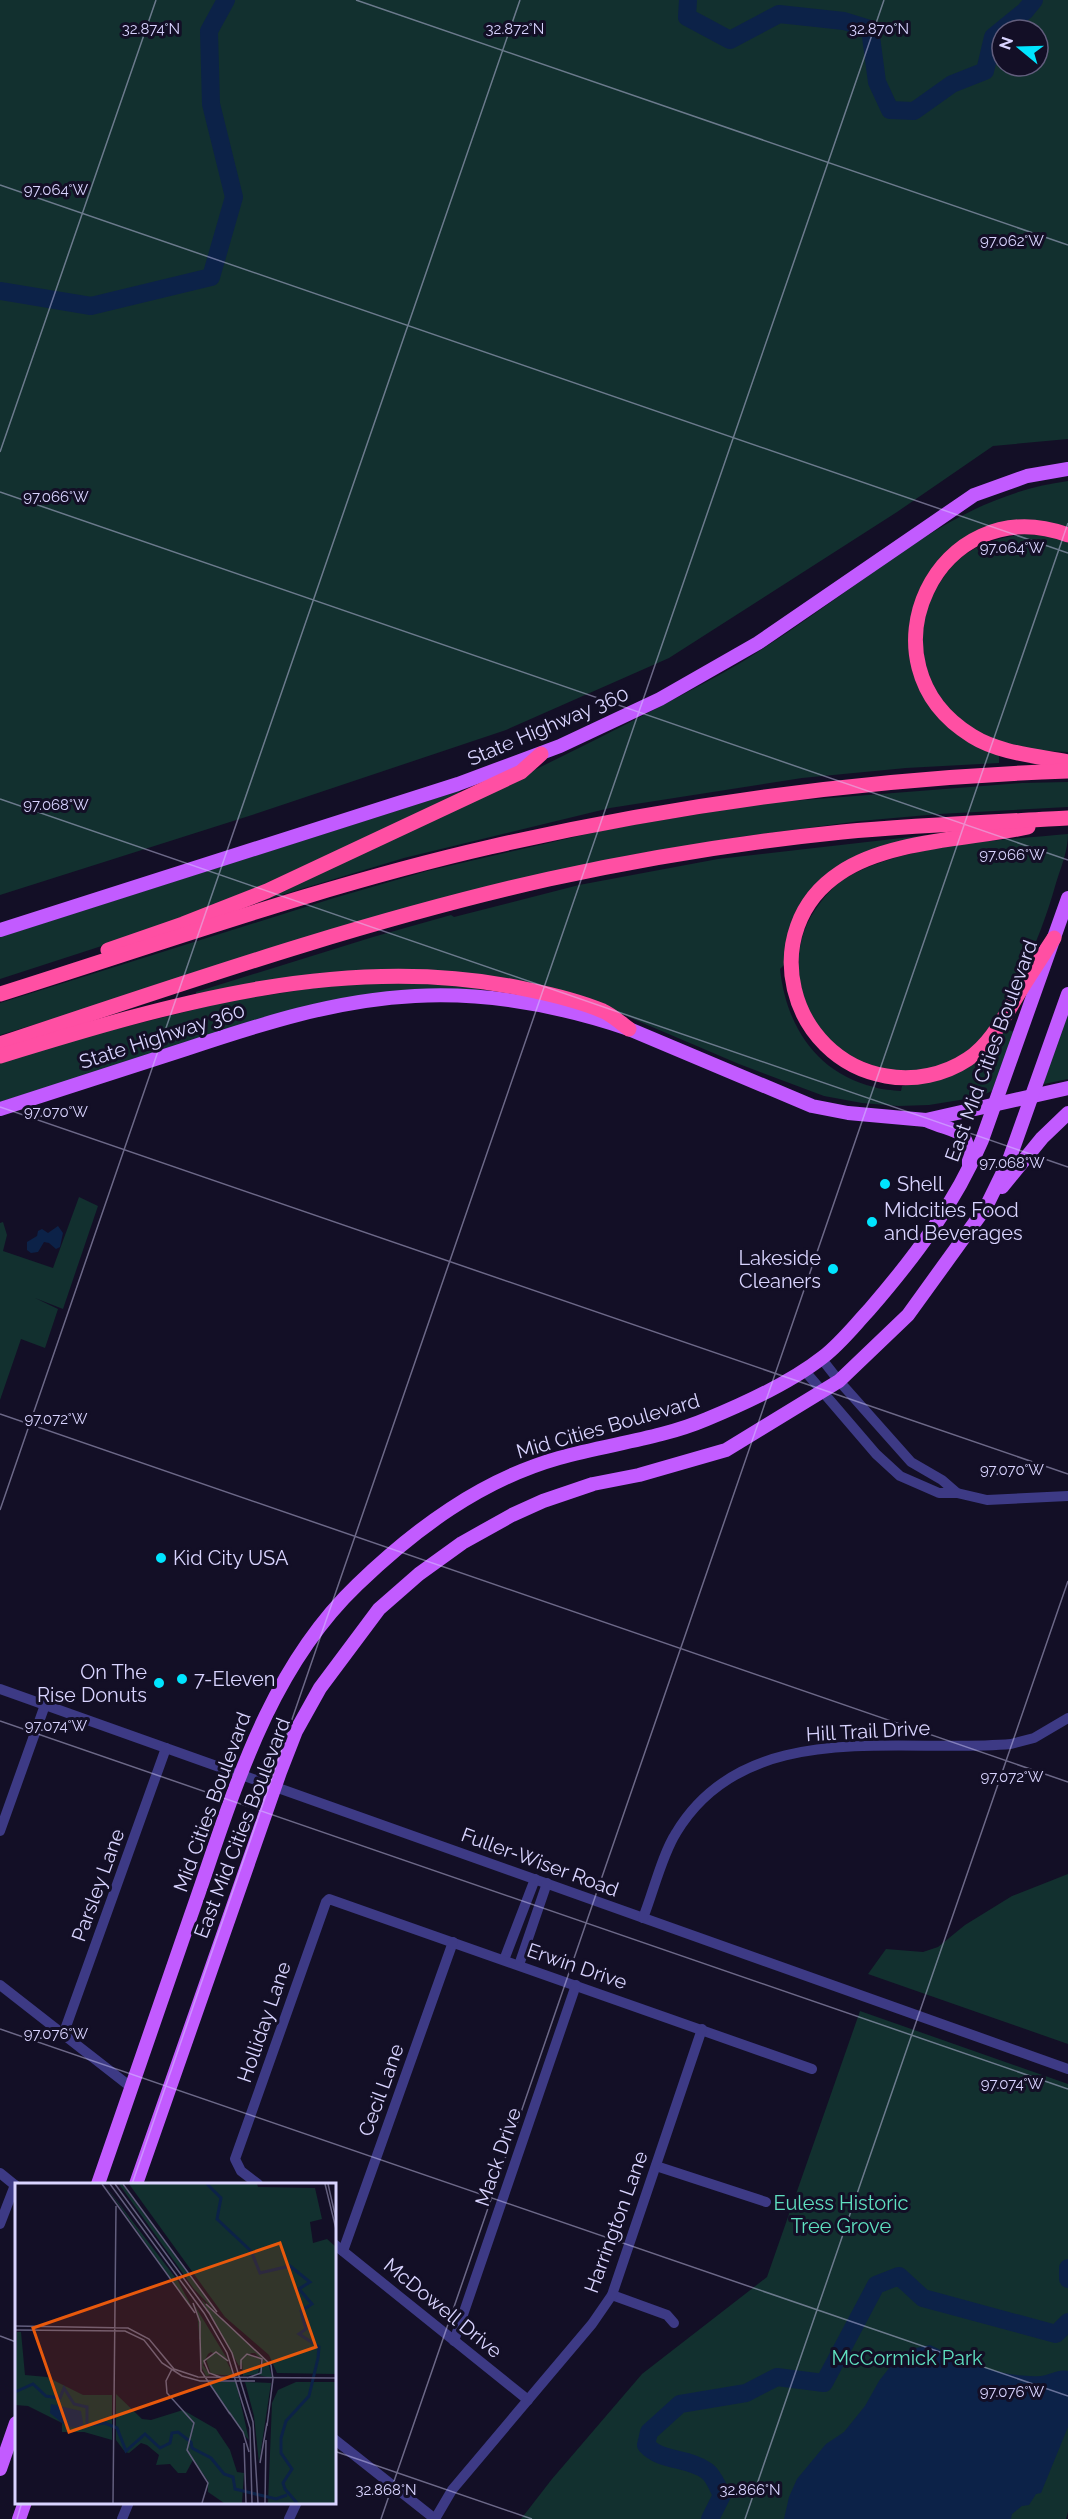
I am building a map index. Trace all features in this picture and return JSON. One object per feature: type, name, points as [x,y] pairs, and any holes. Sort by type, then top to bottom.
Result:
[{"type":"highway","points":[[1068,535],[1054,530],[1028,527],[1001,529],[977,538],[956,551],[938,570],[924,594],[916,621],[915,650],[922,678],[934,701],[952,722],[973,737],[998,747],[1068,762]]},
{"type":"highway","points":[[0,986],[183,924],[267,891],[521,772],[541,754]]},
{"type":"highway","points":[[0,994],[343,887],[478,850],[561,831],[634,816],[788,792],[937,778],[1068,771]]},
{"type":"highway","points":[[1054,938],[987,1042],[969,1058],[948,1071],[924,1077],[899,1078],[881,1075],[846,1063],[824,1046],[808,1025],[797,1002],[792,978],[792,953],[797,930],[806,909],[820,890],[839,873],[862,861],[885,853],[930,843],[998,834],[1068,818]]},
{"type":"highway","points":[[0,1044],[330,938],[411,914],[548,879],[694,852],[841,832],[1068,818]]},
{"type":"highway","points":[[0,1056],[92,1028],[196,1002],[276,985],[351,977],[430,976],[505,985],[605,1011],[629,1029]]},
{"type":"main road","name":"State Highway 360","points":[[0,930],[458,784],[541,754],[611,723],[710,672],[807,612],[974,495],[1027,476],[1068,469]]},
{"type":"main road","name":"East Mid Cities Boulevard","points":[[854,1326],[903,1271],[936,1226],[969,1171],[1068,898]]},
{"type":"main road","name":"East Mid Cities Boulevard","points":[[136,2183],[274,1786],[296,1731],[329,1673],[379,1610],[419,1574],[462,1543],[512,1515],[543,1501],[593,1484],[639,1475],[726,1450],[839,1381],[908,1315],[986,1207],[1009,1160],[1068,994]]},
{"type":"main road","name":"State Highway 360","points":[[0,1109],[274,1020],[341,1004],[416,996],[490,998],[566,1010],[629,1029],[812,1106],[880,1117],[926,1120],[1068,1088]]},
{"type":"main road","points":[[986,1207],[1042,1138],[1068,1113]]},
{"type":"main road","points":[[926,1120],[963,1135],[968,1143],[969,1171]]},
{"type":"main road","name":"Mid Cities Boulevard","points":[[98,2183],[241,1774],[270,1703],[301,1650],[354,1588],[387,1558],[463,1498],[519,1471],[559,1458],[665,1433],[706,1420],[804,1370],[821,1358],[854,1326]]},
{"type":"main road","points":[[0,2469],[15,2426]]},
{"type":"main road","points":[[19,2519],[24,2504]]},
{"type":"street","points":[[821,1358],[911,1462],[942,1480],[957,1493]]},
{"type":"street","points":[[804,1370],[876,1454],[900,1476],[939,1493],[957,1493],[987,1500],[1068,1496]]},
{"type":"street","name":"Fuller-Wiser Road","points":[[0,1689],[1068,2069]]},
{"type":"street","points":[[0,1831],[45,1705]]},
{"type":"street","name":"Hill Trail Drive","points":[[644,1918],[674,1835],[684,1820],[702,1798],[735,1774],[756,1764],[776,1756],[828,1747],[1011,1744],[1034,1738],[1068,1718]]},
{"type":"street","name":"Parsley Lane","points":[[63,2035],[166,1748]]},
{"type":"street","points":[[504,1960],[535,1879]]},
{"type":"street","points":[[519,1965],[547,1883]]},
{"type":"street","name":"Erwin Drive","points":[[330,1899],[812,2069]]},
{"type":"street","name":"Holliday Lane","points":[[257,2183],[241,2171],[235,2159],[326,1902],[330,1899]]},
{"type":"street","name":"Cecil Lane","points":[[339,2248],[453,1942]]},
{"type":"street","points":[[0,1984],[132,2088]]},
{"type":"street","name":"Mack Drive","points":[[454,2341],[576,1985]]},
{"type":"street","name":"Harrington Lane","points":[[435,2519],[452,2490],[591,2324],[612,2295],[702,2029]]},
{"type":"street","points":[[656,2166],[766,2202]]},
{"type":"street","points":[[0,2173],[15,2184]]},
{"type":"street","points":[[0,2224],[15,2187]]},
{"type":"street","name":"McDowell Drive","points":[[339,2248],[528,2400]]},
{"type":"street","points":[[612,2295],[667,2315],[674,2323]]},
{"type":"street","points":[[336,2441],[435,2519]]},
{"type":"street","points":[[122,2519],[128,2504]]},
{"type":"street","points":[[289,2519],[296,2504]]},
{"type":"green space","points":[[0,0],[1068,0],[1068,439],[993,446],[897,512],[669,658],[506,730],[258,813],[0,895]]},
{"type":"green space","points":[[1068,481],[1068,529],[1041,522],[1027,523],[948,555],[935,565],[925,580],[911,621],[910,646],[914,670],[923,693],[936,714],[954,731],[975,745],[999,755],[999,763],[906,768],[802,778],[610,808],[404,858],[268,899],[267,896],[552,761],[721,674],[776,640],[913,545],[960,516],[1011,494]]},
{"type":"green space","points":[[1025,534],[1058,537],[1068,543],[1068,752],[1016,747],[987,738],[966,725],[949,709],[936,690],[927,670],[923,648],[923,625],[929,603],[941,581],[953,565],[975,548],[1003,538]]},
{"type":"green space","points":[[1068,782],[1068,807],[860,821],[746,836],[625,856],[149,990],[0,1035],[0,1003],[427,871],[609,829],[766,803],[1022,783]]},
{"type":"green space","points":[[459,791],[460,793],[313,865],[151,930],[0,979],[0,937]]},
{"type":"green space","points":[[1068,834],[1062,865],[1031,953],[997,1018],[974,1046],[957,1058],[928,1070],[898,1073],[846,1055],[827,1038],[815,1022],[806,1004],[801,986],[800,947],[805,928],[815,910],[837,885],[869,867],[924,851],[984,842]]},
{"type":"green space","points":[[928,835],[826,877],[785,964],[780,969],[783,990],[797,1027],[820,1058],[836,1071],[880,1089],[901,1091],[902,1086],[938,1080],[1004,1028],[1014,1032],[992,1091],[978,1097],[929,1105],[898,1106],[862,1103],[824,1096],[739,1064],[617,1012],[446,972],[357,970],[241,986],[196,998],[196,992],[373,937],[451,915],[454,917],[579,885],[718,859]]},
{"type":"green space","points":[[360,981],[484,987],[482,992],[333,1000],[305,1006],[0,1102],[0,1061],[92,1035],[229,1001]]},
{"type":"green space","points":[[1068,1013],[1068,1079],[1044,1084],[1044,1081]]},
{"type":"green space","points":[[79,1197],[98,1206],[63,1309],[35,1298],[58,1309],[45,1348],[21,1339],[0,1400],[0,1223],[3,1222],[7,1235],[3,1251],[53,1268]]},
{"type":"green space","points":[[1068,1874],[1068,2044],[868,1974],[886,1949],[923,1952],[938,1947],[965,1925],[1012,1896]]},
{"type":"green space","name":"McCormick Park","points":[[860,2011],[1068,2084],[1068,2512],[1066,2519],[521,2519],[552,2479],[642,2374],[767,2277]]},
{"type":"water","points":[[58,1226],[63,1233],[60,1247],[56,1249],[44,1242],[38,1252],[31,1253],[27,1250],[27,1242],[37,1236],[38,1231],[42,1229],[48,1233]]},
{"type":"water","points":[[930,2345],[970,2363],[998,2372],[1041,2376],[1068,2371],[1068,2427],[1041,2493],[1036,2494],[1029,2505],[1022,2506],[1012,2514],[1011,2519],[784,2519],[789,2497],[797,2479],[826,2444],[844,2432],[865,2406],[879,2381],[893,2363],[911,2349]]},
{"type":"waterway","points":[[0,291],[91,306],[211,277],[234,197],[211,104],[209,31],[226,0]]},
{"type":"waterway","points":[[688,0],[687,17],[730,40],[779,14],[844,21],[870,29],[877,82],[890,110],[914,111],[952,84],[985,71],[993,37],[1025,11],[1034,0]]},
{"type":"waterway","points":[[1068,2268],[1068,2279]]},
{"type":"waterway","points":[[710,2519],[722,2495],[712,2476],[692,2463],[667,2457],[652,2450],[646,2445],[649,2432],[680,2404],[746,2393],[777,2377],[824,2383],[876,2285],[899,2276],[923,2298],[1056,2334],[1068,2322]]},
{"type":"place","name":"Shell","points":[[885,1184]]},
{"type":"place","name":"Midcities Food and Beverages","points":[[872,1222]]},
{"type":"place","name":"Lakeside Cleaners","points":[[833,1269]]},
{"type":"place","name":"Kid City USA","points":[[161,1558]]},
{"type":"place","name":"7-Eleven","points":[[182,1679]]},
{"type":"place","name":"On The Rise Donuts","points":[[159,1683]]},
{"type":"park label","name":"Euless Historic Tree Grove","points":[[841,2214]]}]
